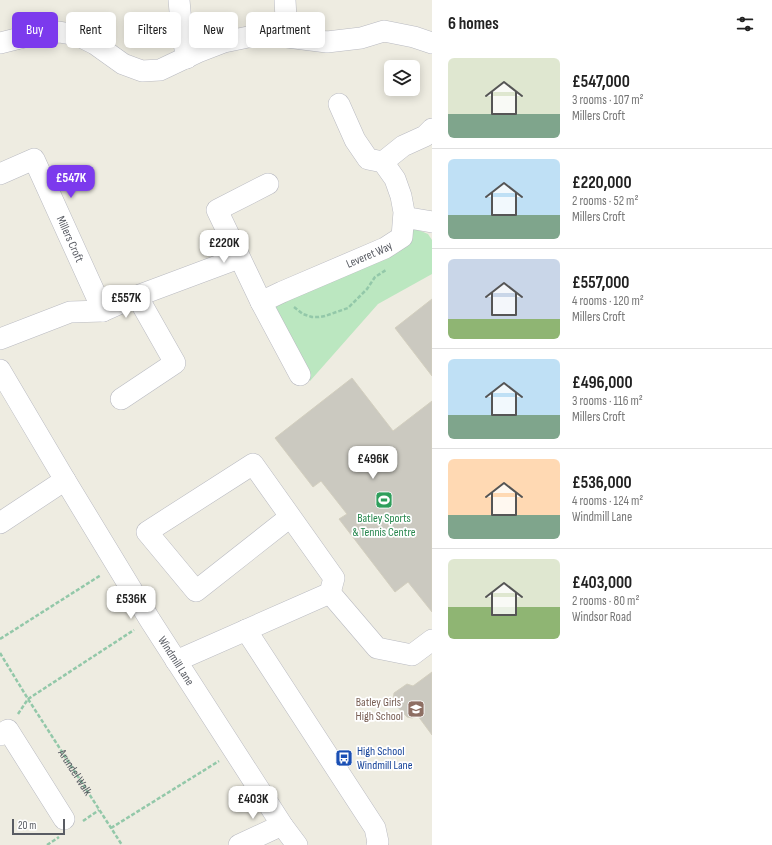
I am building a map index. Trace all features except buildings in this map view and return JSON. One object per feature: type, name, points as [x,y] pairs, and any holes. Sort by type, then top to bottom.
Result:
[{"type":"street","points":[[179,0],[182,34],[187,58]]},
{"type":"street","points":[[285,0],[286,12]]},
{"type":"street","points":[[325,42],[361,38],[384,31],[414,37],[432,43]]},
{"type":"street","points":[[0,43],[36,34],[59,32],[77,35],[95,44],[123,64],[142,71],[160,70],[224,42],[246,37]]},
{"type":"street","points":[[339,104],[355,140],[368,159],[383,162],[403,146],[425,136],[432,129]]},
{"type":"street","name":"Millers Croft","points":[[0,174],[34,159],[103,310]]},
{"type":"street","name":"Leveret Way","points":[[261,302],[385,248],[402,237],[404,212],[401,196],[395,179],[383,162]]},
{"type":"street","points":[[268,184],[217,210],[261,302],[300,375]]},
{"type":"street","points":[[404,218],[432,222]]},
{"type":"street","points":[[0,339],[70,312],[103,310],[239,258]]},
{"type":"street","points":[[121,399],[175,363],[137,296]]},
{"type":"street","name":"Windmill Lane","points":[[0,370],[150,620],[282,826],[297,845]]},
{"type":"street","points":[[290,517],[196,591],[147,532],[253,464],[334,578],[330,594]]},
{"type":"street","points":[[0,523],[65,480]]},
{"type":"street","points":[[176,661],[330,594]]},
{"type":"street","points":[[330,594],[377,648],[412,655],[432,640]]},
{"type":"street","points":[[246,630],[375,828],[378,842],[377,845]]},
{"type":"street","points":[[4,733],[64,819]]},
{"type":"street","points":[[238,845],[282,826]]},
{"type":"path","points":[[282,292],[291,304],[303,314],[312,317],[325,316],[348,308],[367,289],[375,277],[392,266]]},
{"type":"path","points":[[0,639],[117,566]]},
{"type":"path","points":[[4,733],[28,699],[150,620]]},
{"type":"path","name":"Arundel Walk","points":[[0,653],[122,845]]},
{"type":"path","points":[[111,828],[234,752]]},
{"type":"green space","points":[[409,226],[428,234],[432,240],[432,274],[378,304],[310,381],[269,306]]},
{"type":"place","name":"Batley Sports & Tennis Centre","points":[[384,500]]},
{"type":"place","name":"Batley Girls' High School","points":[[416,709]]},
{"type":"place","name":"High School Windmill Lane","points":[[344,758]]}]
